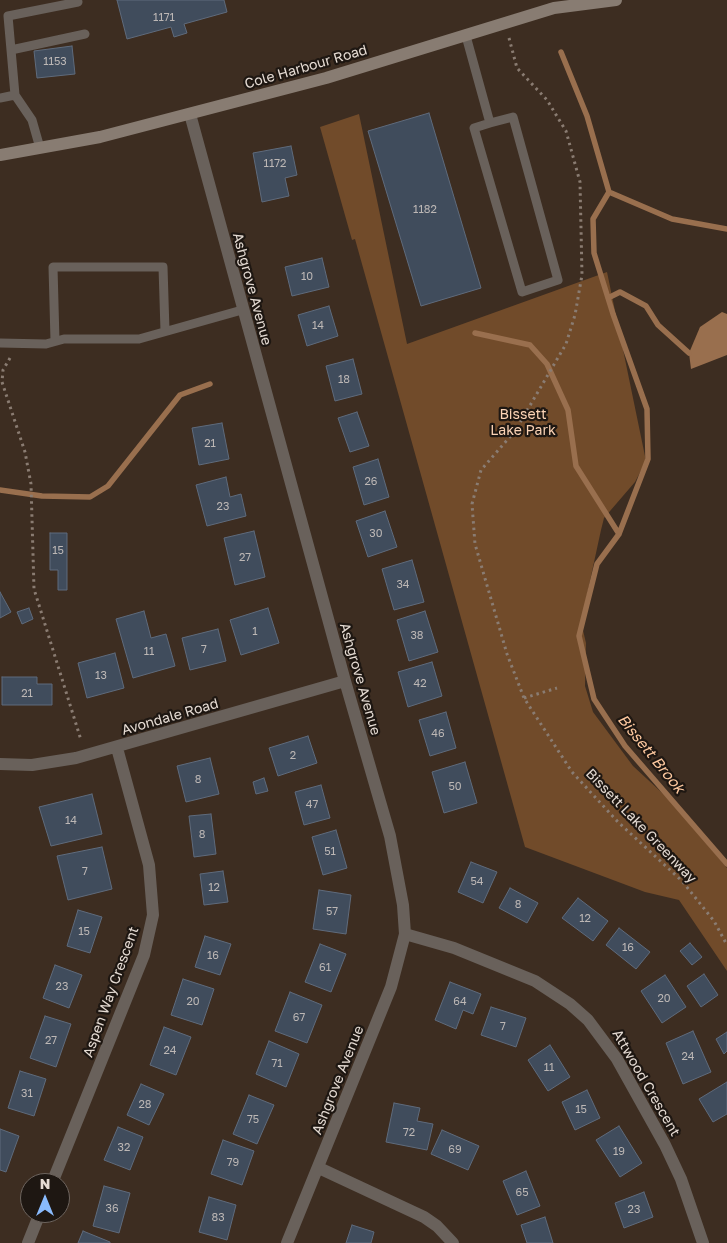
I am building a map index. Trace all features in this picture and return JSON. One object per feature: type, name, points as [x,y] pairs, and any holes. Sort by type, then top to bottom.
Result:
[{"type":"main road","name":"Cole Harbour Road","points":[[0,155],[100,136],[326,78],[505,24],[553,4],[616,0]]},
{"type":"street","name":"Ashgrove Avenue","points":[[190,114],[242,310],[390,836],[401,887],[405,934],[391,987],[287,1243]]},
{"type":"street","name":"Avondale Road","points":[[0,764],[48,763],[86,756],[345,681]]},
{"type":"street","name":"Aspen Way Crescent","points":[[56,1173],[144,955],[153,915],[149,865],[117,748]]},
{"type":"street","name":"Attwood Crescent","points":[[405,934],[454,948],[534,981],[570,1004],[588,1020],[617,1059],[665,1145],[681,1179],[703,1243]]},
{"type":"street","points":[[319,1168],[424,1217],[441,1230],[453,1243]]},
{"type":"street","points":[[28,1243],[36,1223]]},
{"type":"lane","points":[[40,148],[32,120],[15,95],[8,16],[78,2]]},
{"type":"lane","points":[[11,50],[85,34]]},
{"type":"lane","points":[[466,36],[490,123]]},
{"type":"lane","points":[[0,98],[15,95]]},
{"type":"lane","points":[[513,117],[558,280],[522,292],[474,128],[490,123],[513,117]]},
{"type":"lane","points":[[55,341],[53,267],[163,267],[165,332]]},
{"type":"lane","points":[[0,343],[46,344],[64,339],[139,339],[242,310]]},
{"type":"path","name":"Bissett Lake Greenway","points":[[505,24],[517,68],[547,100],[566,131],[580,182],[582,275],[575,315],[566,344],[534,402],[515,431],[481,470],[472,504],[475,544],[507,654],[524,698],[572,772],[618,822],[682,881],[714,921],[727,945]]},
{"type":"path","points":[[17,344],[3,370],[2,382],[25,452],[31,484],[34,588],[86,756]]},
{"type":"path","points":[[524,698],[557,688]]},
{"type":"green space","name":"Bissett Lake Park","points":[[359,114],[407,344],[607,272],[646,461],[635,482],[604,518],[581,622],[586,643],[585,686],[593,712],[633,766],[672,802],[727,868],[727,971],[679,900],[645,892],[525,847],[355,239],[352,240],[320,127]]},
{"type":"shaded area","points":[[722,312],[727,314],[727,355],[691,369],[689,353],[700,327]]},
{"type":"building","points":[[117,0],[224,0],[227,12],[184,24],[187,33],[174,37],[171,27],[127,39]]},
{"type":"building","points":[[72,46],[75,74],[37,78],[34,51]]},
{"type":"building","points":[[429,113],[481,288],[421,306],[368,131]]},
{"type":"building","points":[[291,146],[297,175],[285,178],[289,196],[262,202],[253,153]]},
{"type":"building","points":[[322,258],[329,287],[292,296],[285,267]]},
{"type":"building","points":[[329,306],[338,336],[307,346],[298,315]]},
{"type":"building","points":[[353,359],[362,394],[335,401],[326,366]]},
{"type":"building","points":[[357,412],[369,446],[350,452],[338,418]]},
{"type":"building","points":[[222,423],[229,459],[199,465],[192,428]]},
{"type":"building","points":[[378,459],[389,497],[364,505],[353,467]]},
{"type":"building","points":[[226,477],[230,497],[241,494],[246,516],[207,526],[196,485]]},
{"type":"building","points":[[385,511],[397,547],[368,557],[356,521]]},
{"type":"building","points":[[254,531],[265,577],[235,585],[224,538]]},
{"type":"building","points":[[50,533],[67,533],[67,590],[58,590],[58,570],[50,570]]},
{"type":"building","points":[[412,560],[424,602],[394,610],[382,569]]},
{"type":"building","points":[[0,592],[11,612],[0,618]]},
{"type":"building","points":[[29,608],[33,619],[22,624],[17,612]]},
{"type":"building","points":[[268,608],[279,643],[241,655],[230,620]]},
{"type":"building","points":[[144,611],[151,638],[166,634],[175,666],[133,678],[116,619]]},
{"type":"building","points":[[425,611],[438,652],[409,661],[397,620]]},
{"type":"building","points":[[218,629],[226,661],[190,670],[182,638]]},
{"type":"building","points":[[115,653],[124,688],[87,698],[78,663]]},
{"type":"building","points":[[432,662],[442,696],[408,707],[398,672]]},
{"type":"building","points":[[2,677],[37,677],[37,684],[52,684],[52,705],[2,705]]},
{"type":"building","points":[[446,712],[456,748],[430,756],[419,720]]},
{"type":"building","points":[[308,736],[317,763],[278,776],[269,748]]},
{"type":"building","points":[[210,758],[219,794],[186,802],[177,766]]},
{"type":"building","points":[[465,762],[477,803],[444,813],[432,772]]},
{"type":"building","points":[[264,778],[268,791],[256,794],[253,782]]},
{"type":"building","points":[[321,785],[330,818],[304,825],[295,792]]},
{"type":"building","points":[[92,794],[102,834],[51,846],[39,807]]},
{"type":"building","points":[[211,814],[216,854],[194,857],[189,816]]},
{"type":"building","points":[[336,830],[347,868],[323,875],[312,837]]},
{"type":"building","points":[[102,847],[112,889],[68,900],[57,856]]},
{"type":"building","points":[[471,862],[497,872],[483,903],[458,892]]},
{"type":"building","points":[[223,871],[228,902],[204,905],[200,874]]},
{"type":"building","points":[[510,888],[538,903],[527,923],[499,908]]},
{"type":"building","points":[[319,890],[351,895],[346,934],[313,929]]},
{"type":"building","points":[[578,898],[608,921],[593,941],[562,918]]},
{"type":"building","points":[[78,910],[102,917],[90,953],[67,946]]},
{"type":"building","points":[[619,928],[650,952],[636,969],[606,945]]},
{"type":"building","points":[[205,936],[231,944],[220,975],[195,967]]},
{"type":"building","points":[[690,943],[702,957],[692,965],[680,951]]},
{"type":"building","points":[[320,944],[346,954],[331,992],[305,982]]},
{"type":"building","points":[[55,965],[82,975],[69,1008],[43,998]]},
{"type":"building","points":[[704,974],[718,995],[701,1007],[687,986]]},
{"type":"building","points":[[665,975],[686,1007],[662,1023],[641,991]]},
{"type":"building","points":[[183,979],[214,989],[202,1025],[171,1015]]},
{"type":"building","points":[[450,982],[481,994],[473,1014],[463,1010],[456,1029],[435,1020]]},
{"type":"building","points":[[290,992],[322,1005],[307,1043],[275,1031]]},
{"type":"building","points":[[491,1007],[526,1018],[516,1047],[481,1035]]},
{"type":"building","points":[[45,1016],[71,1024],[56,1067],[30,1058]]},
{"type":"building","points":[[164,1027],[191,1037],[176,1075],[150,1065]]},
{"type":"building","points":[[693,1031],[711,1072],[683,1084],[666,1043]]},
{"type":"building","points":[[727,1032],[727,1051],[724,1054],[716,1039]]},
{"type":"building","points":[[269,1041],[299,1054],[286,1087],[256,1074]]},
{"type":"building","points":[[550,1045],[570,1077],[548,1091],[528,1060]]},
{"type":"building","points":[[20,1071],[46,1079],[34,1116],[8,1108]]},
{"type":"building","points":[[727,1082],[727,1114],[713,1122],[699,1099]]},
{"type":"building","points":[[141,1084],[164,1094],[149,1125],[127,1115]]},
{"type":"building","points":[[587,1090],[600,1118],[575,1130],[562,1102]]},
{"type":"building","points":[[249,1095],[274,1105],[257,1144],[233,1134]]},
{"type":"building","points":[[394,1103],[420,1108],[417,1121],[433,1124],[427,1150],[386,1142]]},
{"type":"building","points":[[619,1126],[642,1163],[620,1177],[596,1140]]},
{"type":"building","points":[[118,1127],[143,1137],[130,1170],[104,1160]]},
{"type":"building","points":[[0,1129],[19,1136],[6,1172],[0,1170]]},
{"type":"building","points":[[442,1130],[479,1146],[468,1170],[431,1154]]},
{"type":"building","points":[[223,1140],[254,1151],[242,1185],[211,1174]]},
{"type":"building","points":[[526,1171],[540,1206],[517,1215],[503,1181]]},
{"type":"building","points":[[104,1186],[130,1193],[119,1233],[93,1226]]},
{"type":"building","points":[[644,1192],[653,1217],[624,1228],[615,1203]]},
{"type":"building","points":[[209,1197],[236,1205],[227,1240],[199,1232]]},
{"type":"building","points":[[545,1217],[553,1243],[527,1243],[521,1225]]},
{"type":"building","points":[[352,1225],[374,1232],[371,1243],[346,1243]]},
{"type":"building","points":[[83,1231],[110,1242],[110,1243],[78,1243]]},
{"type":"waterway","points":[[561,52],[587,116],[609,192]]},
{"type":"waterway","name":"Bissett Brook","points":[[727,229],[672,219],[609,192],[593,219],[594,253],[613,314],[647,409],[648,459],[619,534],[597,564],[579,636],[594,699],[625,746],[727,864]]},
{"type":"waterway","points":[[608,298],[620,292],[646,306],[658,325],[689,353]]},
{"type":"waterway","points":[[475,333],[530,345],[547,364],[568,410],[576,466],[619,534]]},
{"type":"waterway","points":[[0,490],[42,496],[90,497],[108,486],[180,395],[210,384]]}]
